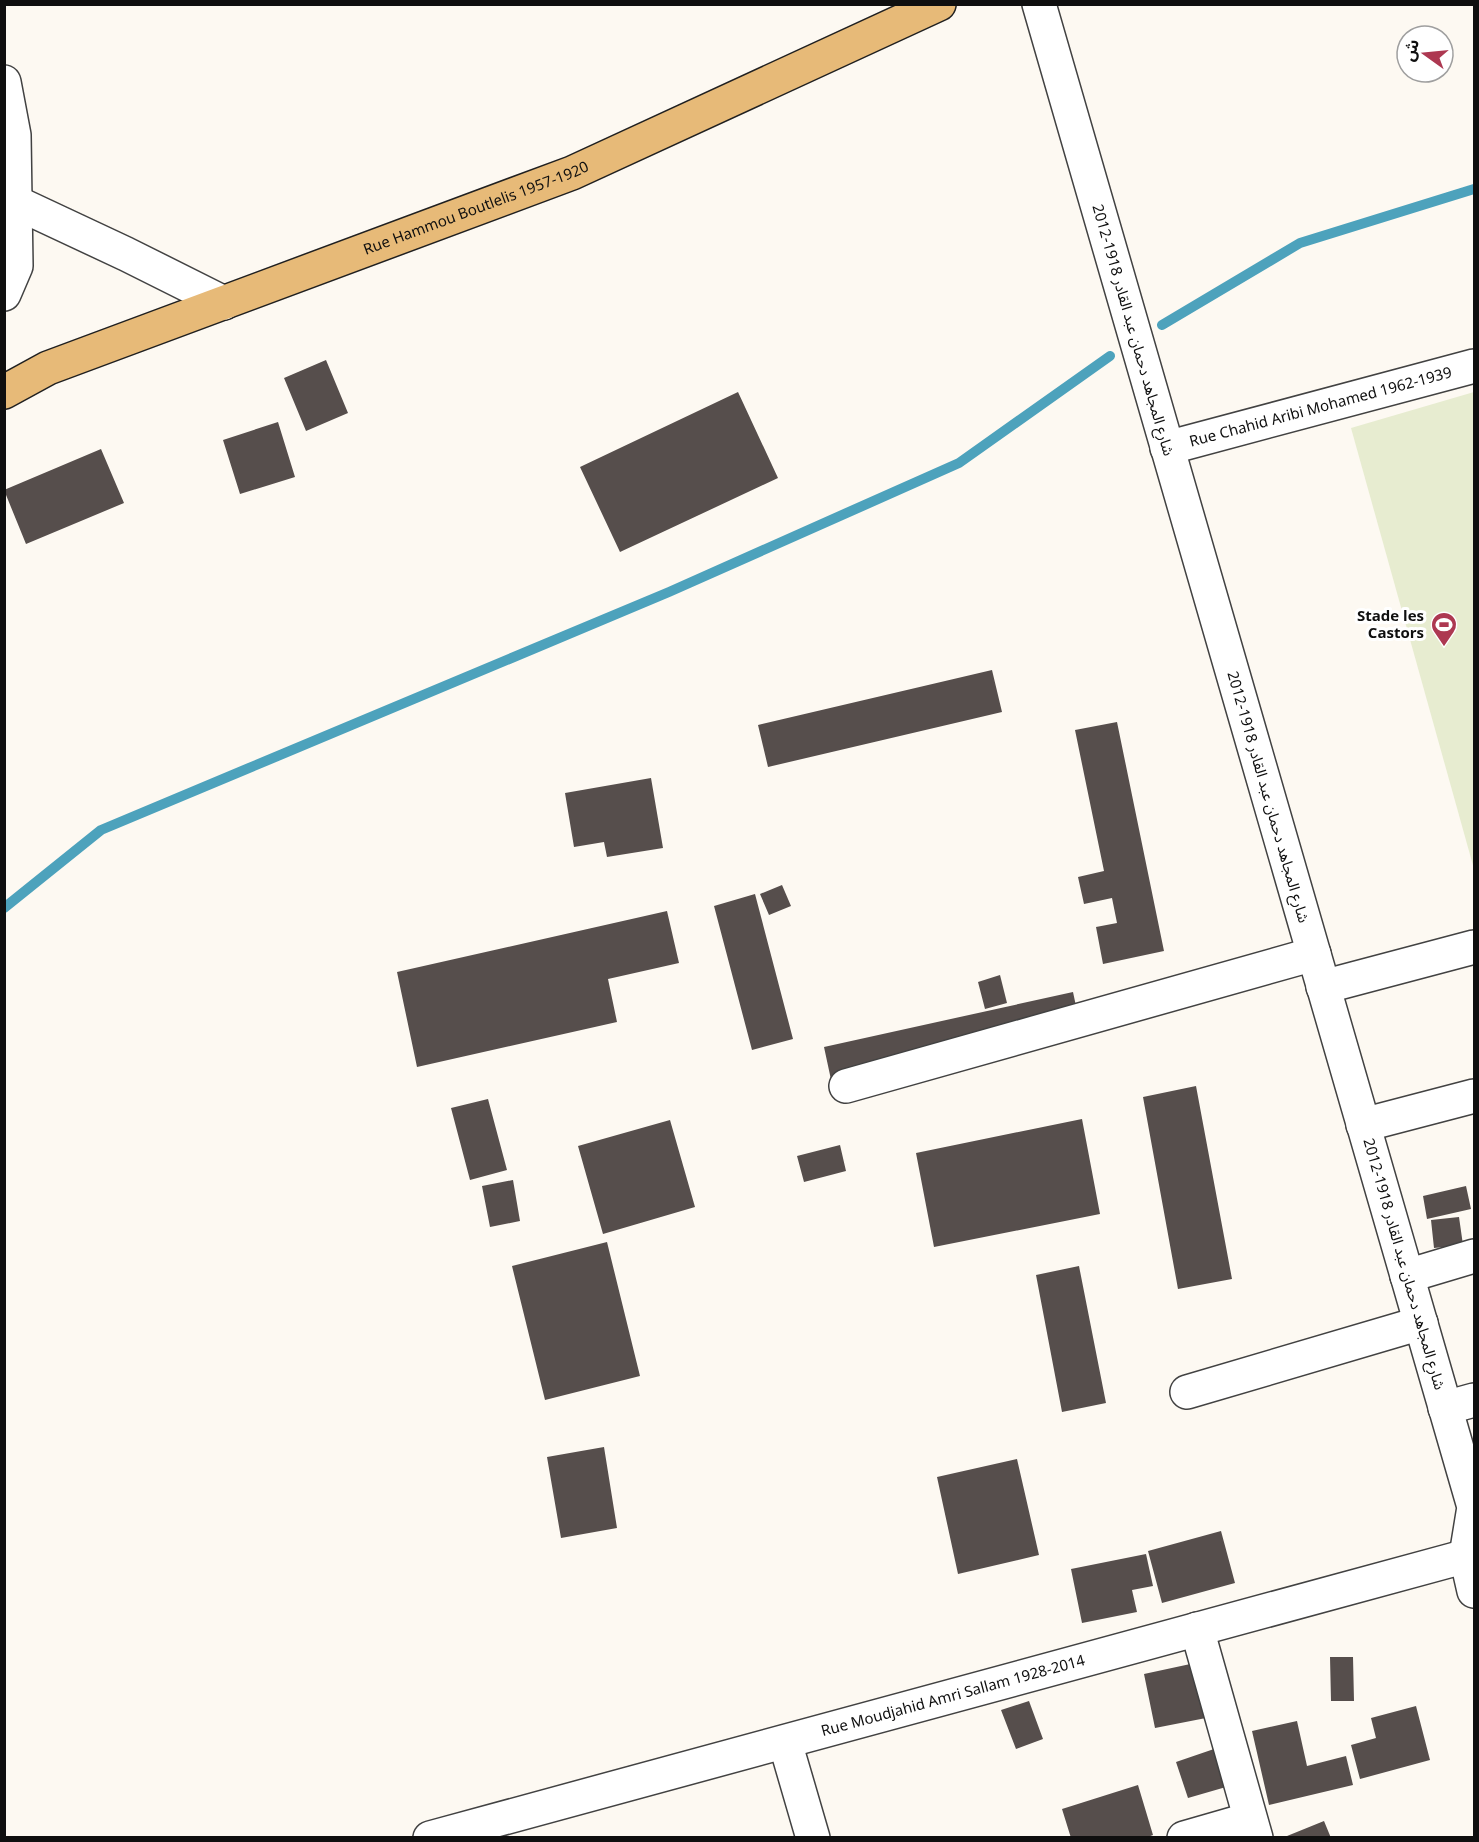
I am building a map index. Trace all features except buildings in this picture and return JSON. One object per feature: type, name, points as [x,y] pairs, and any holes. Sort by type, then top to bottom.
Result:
[{"type":"main road","name":"Rue Hammou Boutlelis 1957-1920","points":[[4,392],[48,368],[572,173],[939,4]]},
{"type":"street","name":"شارع المجاهد دحمان عبد القادر 1918-2012","points":[[1039,4],[1420,1323],[1460,1404],[1474,1508],[1470,1555],[1474,1591]]},
{"type":"street","points":[[4,82],[14,135],[16,266],[4,294]]},
{"type":"street","points":[[15,202],[224,303]]},
{"type":"street","name":"Rue Chahid Aribi Mohamed 1962-1939","points":[[1167,448],[1474,366]]},
{"type":"street","points":[[1323,987],[1474,947]]},
{"type":"street","points":[[846,1086],[1314,954]]},
{"type":"street","points":[[1363,1125],[1474,1096]]},
{"type":"street","points":[[1407,1276],[1474,1256]]},
{"type":"street","points":[[1186,1392],[1420,1323]]},
{"type":"street","name":"Rue Moudjahid Amri Sallam 1928-2014","points":[[430,1838],[1470,1555]]},
{"type":"street","points":[[1185,1838],[1253,1828],[1197,1629]]},
{"type":"street","points":[[785,1742],[813,1838]]},
{"type":"green space","name":"Stade les Castors","points":[[1474,392],[1474,869],[1351,428]]},
{"type":"waterway","points":[[1162,325],[1300,243],[1474,189]]},
{"type":"waterway","points":[[4,908],[101,830],[669,592],[959,463],[1110,356]]},
{"type":"place","name":"Stade les Castors","points":[[1444,648]]}]
